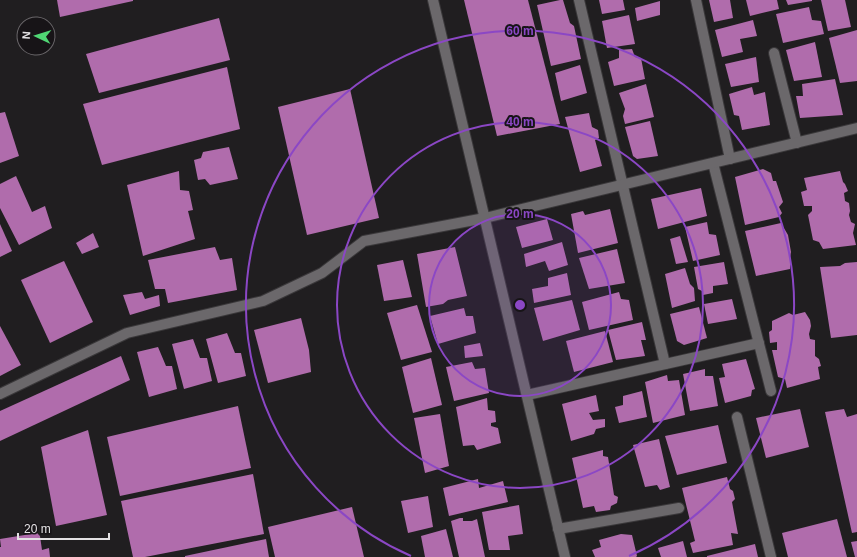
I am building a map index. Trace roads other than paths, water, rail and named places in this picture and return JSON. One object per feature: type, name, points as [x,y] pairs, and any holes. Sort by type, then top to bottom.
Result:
[{"type":"street","points":[[433,0],[565,557]]},
{"type":"street","points":[[579,0],[665,364]]},
{"type":"street","points":[[696,0],[730,159]]},
{"type":"street","points":[[774,53],[797,143]]},
{"type":"street","points":[[0,394],[127,333],[264,301],[322,273],[364,241],[485,218],[857,128]]},
{"type":"street","points":[[714,163],[771,391]]},
{"type":"street","points":[[527,395],[759,342]]},
{"type":"street","points":[[737,417],[772,557]]},
{"type":"street","points":[[558,529],[679,508]]}]
